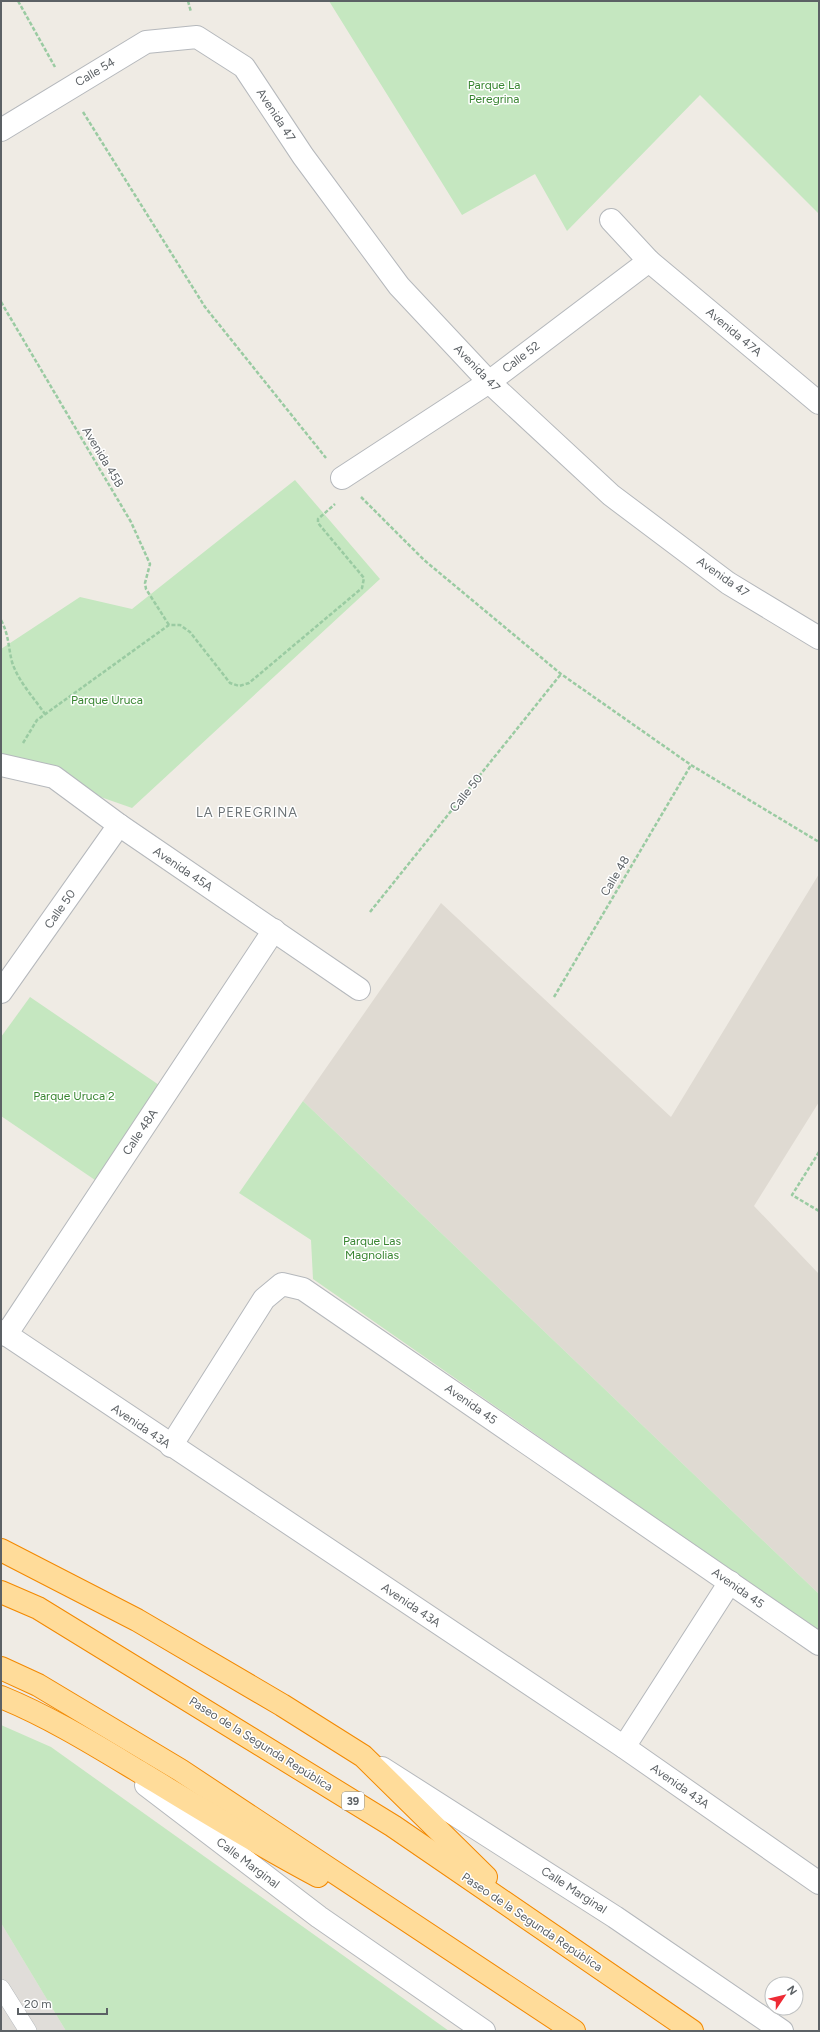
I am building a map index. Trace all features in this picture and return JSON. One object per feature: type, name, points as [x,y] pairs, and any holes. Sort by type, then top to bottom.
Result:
[{"type":"highway","points":[[1,1550],[137,1620],[282,1705],[362,1756],[526,1918]]},
{"type":"highway","name":"Paseo de la Segunda República","points":[[1,1592],[38,1608],[393,1826],[692,2031]]},
{"type":"highway","points":[[1,1668],[38,1685],[180,1770],[574,2031]]},
{"type":"highway","points":[[1,1697],[31,1710],[95,1745],[266,1849],[432,1936]]},
{"type":"street","name":"Calle 54","points":[[1,130],[146,42],[197,37]]},
{"type":"street","name":"Avenida 47","points":[[197,37],[244,67],[303,156],[399,286],[489,382],[611,495],[728,583],[819,638]]},
{"type":"street","points":[[610,220],[649,261]]},
{"type":"street","name":"Calle 52","points":[[342,478],[489,382],[649,261]]},
{"type":"street","name":"Avenida 47A","points":[[649,261],[819,403]]},
{"type":"street","name":"Avenida 45A","points":[[9,767],[54,777],[119,825],[359,989]]},
{"type":"street","name":"Calle 50","points":[[1,992],[119,825]]},
{"type":"street","name":"Calle 48A","points":[[3,1333],[274,930]]},
{"type":"street","name":"Avenida 45","points":[[171,1446],[264,1299],[282,1284],[303,1288],[819,1644]]},
{"type":"street","name":"Avenida 43A","points":[[3,1333],[624,1747],[819,1883]]},
{"type":"street","points":[[624,1747],[730,1582]]},
{"type":"street","name":"Calle Marginal","points":[[95,1745],[319,1917],[484,2031]]},
{"type":"street","name":"Calle Marginal","points":[[362,1756],[615,1917],[782,2031]]},
{"type":"lane","points":[[1,1988],[28,2031]]},
{"type":"path","name":"Avenida 45B","points":[[1,302],[131,522],[150,564],[145,583],[146,589],[169,624]]},
{"type":"path","points":[[9,767],[24,738],[37,720],[169,624],[180,625],[190,632],[230,683],[239,686],[249,684],[362,588],[364,578],[318,523],[320,516],[337,502]]},
{"type":"path","points":[[1,620],[7,631],[12,662],[19,677],[45,714]]},
{"type":"path","name":"Calle 50","points":[[370,912],[561,674]]},
{"type":"path","name":"Calle 48","points":[[554,997],[691,765]]},
{"type":"path","points":[[819,1152],[792,1195],[819,1211]]},
{"type":"shaded area","points":[[819,874],[819,1102],[754,1206],[819,1274],[819,1594],[303,1101],[441,903],[671,1117]]},
{"type":"shaded area","points":[[1,1923],[66,2031],[1,2031]]},
{"type":"green space","name":"Parque La Peregrina","points":[[329,1],[819,1],[819,214],[700,95],[567,231],[535,174],[462,215]]},
{"type":"green space","name":"Parque Uruca","points":[[295,480],[380,579],[132,808],[1,762],[1,649],[80,597],[132,609]]},
{"type":"green space","name":"Parque Uruca 2","points":[[30,997],[159,1085],[95,1180],[1,1116],[1,1037]]},
{"type":"green space","name":"Parque Las Magnolias","points":[[303,1101],[819,1594],[819,1632],[313,1279],[311,1240],[239,1193]]},
{"type":"green space","points":[[1,1725],[51,1747],[449,2031],[66,2031],[1,1923]]},
{"type":"district","name":"LA PEREGRINA","points":[[247,812]]}]
